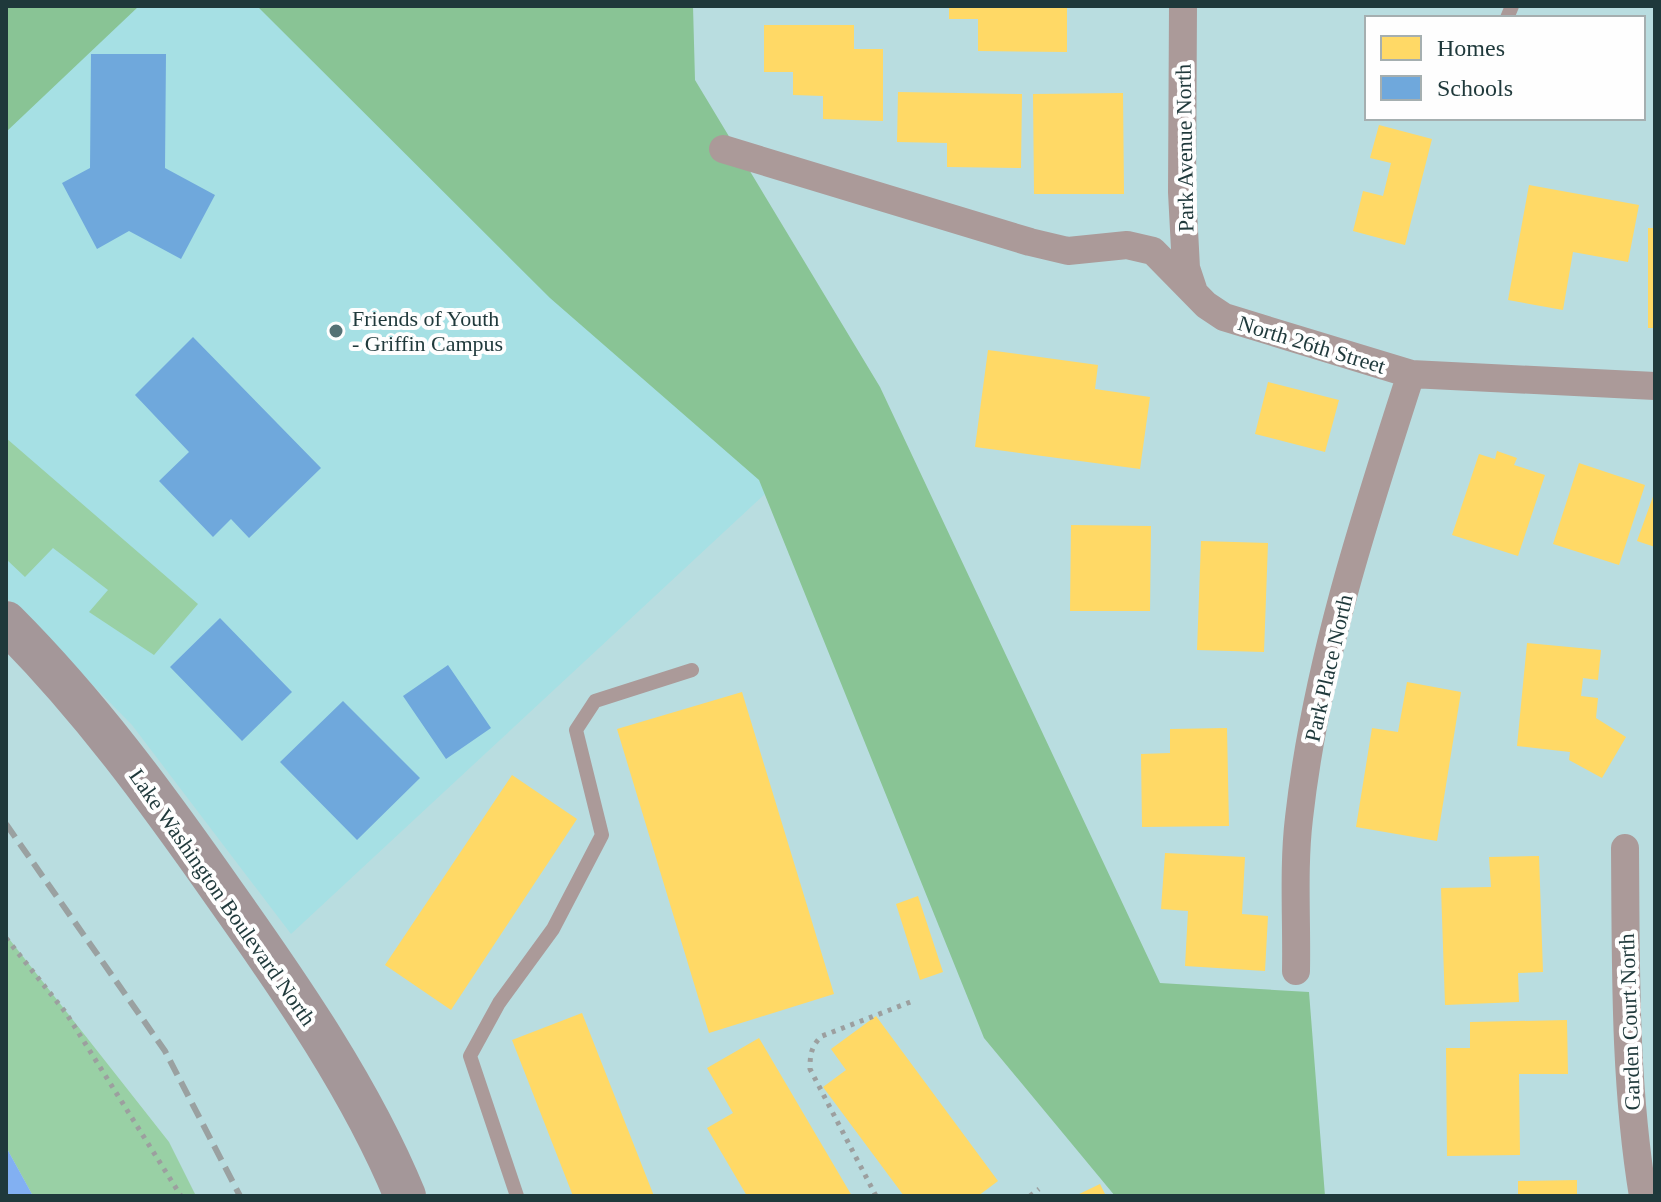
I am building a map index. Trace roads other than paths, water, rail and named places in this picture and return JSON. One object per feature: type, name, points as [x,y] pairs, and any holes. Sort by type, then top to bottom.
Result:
[{"type":"street","name":"Park Avenue North","points":[[1183,6],[1182,192],[1186,268],[1193,289]]},
{"type":"street","name":"North 26th Street","points":[[723,149],[1030,242],[1068,251],[1127,245],[1153,251],[1206,305],[1224,317],[1411,374],[1655,386]]},
{"type":"street","name":"Park Place North","points":[[1296,971],[1298,822],[1306,765],[1356,544],[1411,374]]},
{"type":"street","name":"Lake Washington Boulevard North","points":[[6,622],[66,682],[172,820],[274,963],[318,1031],[405,1196]]},
{"type":"street","name":"Garden Court North","points":[[1625,848],[1626,1052],[1632,1125],[1643,1196]]},
{"type":"lane","points":[[517,1196],[470,1056],[499,1003],[553,929],[602,835],[576,730],[595,701],[692,670]]},
{"type":"water","points":[[6,1147],[33,1196],[6,1196]]},
{"type":"railway","points":[[6,824],[165,1051],[240,1196]]},
{"type":"place","name":"Friends of Youth - Griffin Campus","points":[[336,331]]}]
